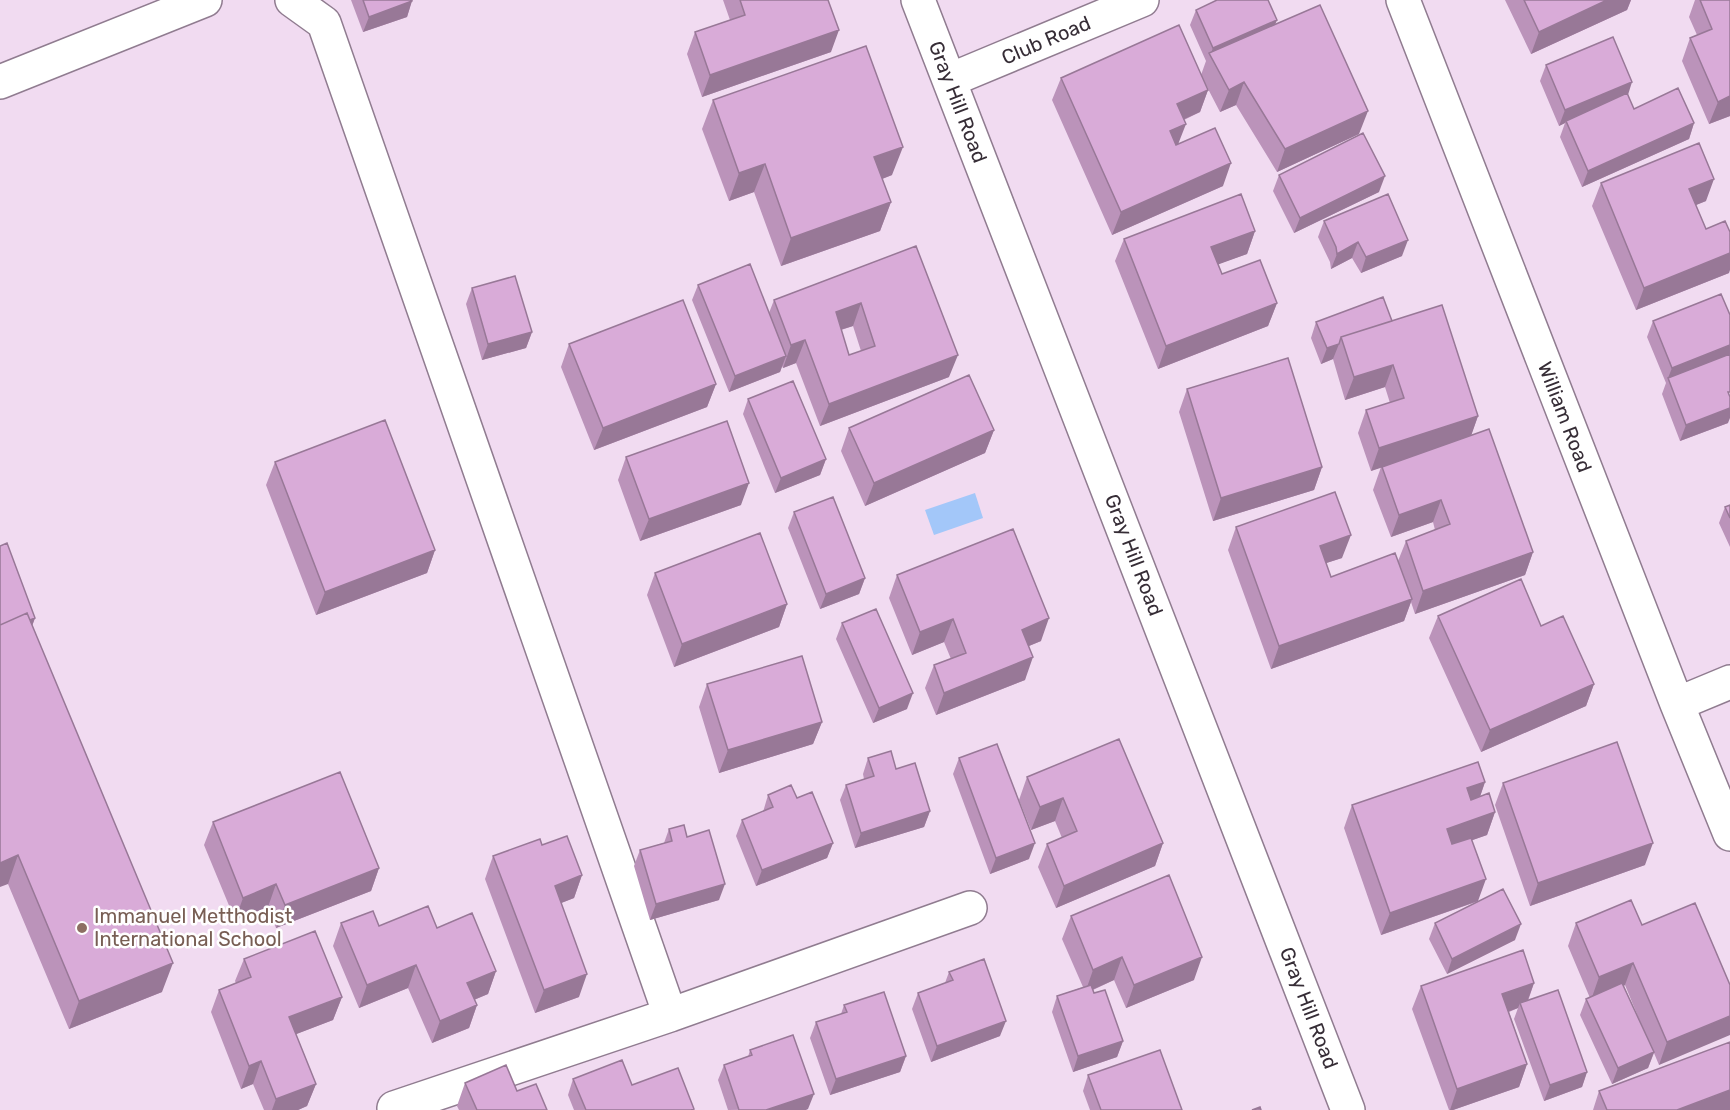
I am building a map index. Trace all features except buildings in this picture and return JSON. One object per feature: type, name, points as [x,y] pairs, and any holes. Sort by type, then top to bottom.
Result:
[{"type":"street","points":[[292,0],[324,23],[670,1016]]},
{"type":"street","name":"Gray Hill Road","points":[[918,0],[1348,1110]]},
{"type":"street","name":"Club Road","points":[[950,80],[1142,0]]},
{"type":"street","name":"William Road","points":[[1403,0],[1677,704],[1730,834]]},
{"type":"street","points":[[0,82],[187,3]]},
{"type":"street","points":[[1677,704],[1730,682]]},
{"type":"street","points":[[394,1108],[670,1016],[970,908]]},
{"type":"water","points":[[975,493],[983,518],[934,535],[925,510]]},
{"type":"place","name":"Immanuel Metthodist International School","points":[[82,928]]}]
